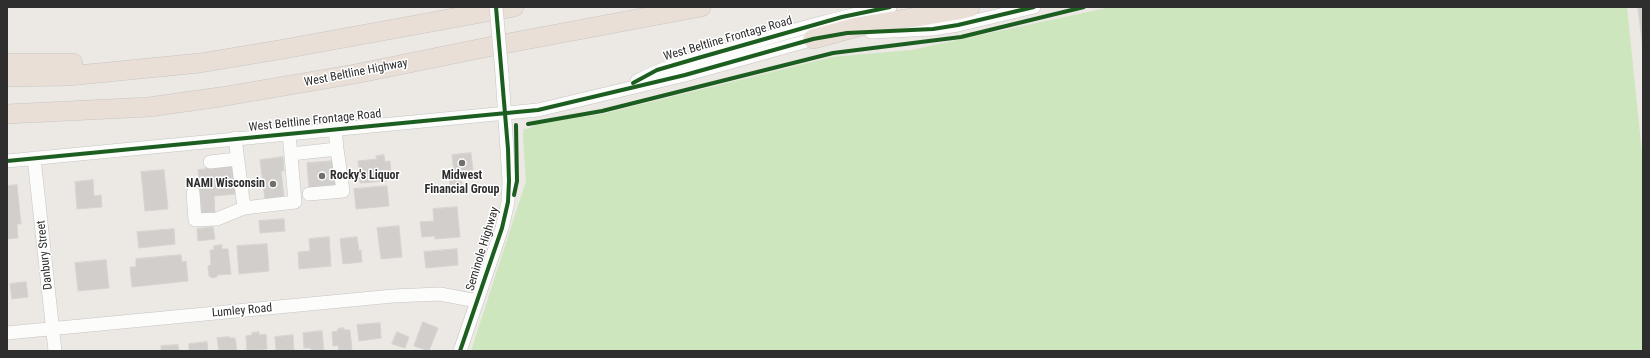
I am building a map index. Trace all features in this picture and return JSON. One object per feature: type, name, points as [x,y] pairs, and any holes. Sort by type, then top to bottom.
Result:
[{"type":"highway","points":[[7,77],[68,76],[200,63],[514,7]]},
{"type":"highway","name":"West Beltline Highway","points":[[7,114],[149,108],[355,74],[498,45],[701,7]]},
{"type":"highway","points":[[812,39],[857,27],[970,7]]},
{"type":"highway","points":[[7,63],[200,63]]},
{"type":"highway","points":[[7,125],[149,108]]},
{"type":"street","name":"Seminole Highway","points":[[460,351],[502,228],[508,202],[510,181],[496,7]]},
{"type":"street","name":"West Beltline Frontage Road","points":[[623,89],[657,70],[837,19],[890,7]]},
{"type":"street","name":"West Beltline Frontage Road","points":[[7,161],[335,128],[538,110],[685,75],[812,39],[847,34],[934,29],[958,25],[1034,7]]},
{"type":"street","points":[[309,194],[343,191],[335,128]]},
{"type":"street","points":[[193,193],[195,220],[218,218],[244,208],[295,202],[289,133]]},
{"type":"street","points":[[235,138],[244,208]]},
{"type":"street","points":[[291,154],[337,149]]},
{"type":"street","name":"Danbury Street","points":[[34,158],[55,351]]},
{"type":"street","points":[[210,162],[237,159]]},
{"type":"street","name":"Lumley Road","points":[[7,333],[393,296],[440,294],[477,301]]},
{"type":"green space","points":[[1111,7],[1627,7],[1643,163],[1643,351],[471,351],[526,181],[523,135],[524,129],[530,128],[535,124],[602,114],[832,57],[911,50]]},
{"type":"building","points":[[1638,7],[1643,7],[1643,47]]},
{"type":"building","name":"Midwest Financial Group","points":[[471,153],[473,170],[461,172],[462,187],[450,188],[449,173],[454,172],[452,155]]},
{"type":"building","points":[[384,155],[385,162],[390,161],[391,172],[386,173],[387,181],[360,183],[358,161],[377,159],[376,156]]},
{"type":"building","name":"NAMI Wisconsin","points":[[283,157],[284,171],[281,171],[284,196],[265,199],[260,160]]},
{"type":"building","name":"Rocky's Liquor","points":[[334,161],[337,188],[309,191],[307,163]]},
{"type":"building","points":[[236,166],[237,180],[233,180],[235,194],[214,196],[215,214],[202,215],[198,170]]},
{"type":"building","points":[[164,170],[168,209],[145,211],[141,172]]},
{"type":"building","points":[[93,180],[94,196],[101,195],[102,207],[77,209],[75,182]]},
{"type":"building","points":[[17,185],[21,224],[17,224],[18,238],[7,239],[7,186]]},
{"type":"building","points":[[387,186],[389,206],[356,209],[354,189]]},
{"type":"building","points":[[457,207],[460,237],[435,239],[435,236],[422,237],[420,222],[434,221],[433,209]]},
{"type":"building","points":[[284,219],[285,231],[260,233],[259,221]]},
{"type":"building","points":[[399,226],[402,257],[381,259],[377,228]]},
{"type":"building","points":[[213,227],[215,239],[198,241],[197,229]]},
{"type":"building","points":[[174,229],[175,244],[139,248],[137,232]]},
{"type":"building","points":[[329,237],[331,266],[299,269],[298,252],[310,251],[309,239]]},
{"type":"building","points":[[357,237],[359,251],[361,250],[362,262],[343,264],[340,239]]},
{"type":"building","points":[[267,244],[269,271],[239,274],[237,246]]},
{"type":"building","points":[[222,245],[222,249],[228,249],[231,274],[217,275],[217,277],[212,278],[209,276],[208,266],[211,265],[210,250],[214,250],[214,246]]},
{"type":"building","points":[[457,249],[458,265],[426,268],[424,252]]},
{"type":"building","points":[[181,255],[182,262],[186,261],[188,281],[132,287],[130,267],[136,267],[136,259]]},
{"type":"building","points":[[106,260],[109,288],[78,291],[75,263]]},
{"type":"building","points":[[26,282],[28,297],[12,299],[10,284]]},
{"type":"building","points":[[423,322],[438,328],[429,351],[414,346]]},
{"type":"building","points":[[380,323],[381,338],[359,341],[357,325]]},
{"type":"building","points":[[344,328],[344,330],[350,330],[352,351],[339,351],[338,345],[333,346],[332,332]]},
{"type":"building","points":[[322,331],[324,351],[311,351],[311,348],[304,348],[303,333]]},
{"type":"building","points":[[259,332],[259,335],[266,334],[267,349],[247,351],[246,336]]},
{"type":"building","points":[[397,332],[409,337],[405,348],[392,344]]},
{"type":"building","points":[[293,335],[294,350],[276,351],[275,337]]},
{"type":"building","points":[[217,338],[235,338],[237,351],[219,351]]},
{"type":"building","points":[[207,342],[208,351],[189,351],[189,344]]},
{"type":"building","points":[[178,345],[179,351],[161,351],[161,346]]},
{"type":"cycle path","points":[[460,351],[502,228],[508,202],[508,149],[496,7]]},
{"type":"cycle path","points":[[633,83],[657,70],[842,17],[890,7]]},
{"type":"cycle path","points":[[7,161],[538,110],[685,75],[813,39],[847,33],[933,29],[958,25],[1034,7]]},
{"type":"cycle path","points":[[528,124],[602,111],[833,53],[961,37],[1084,7]]},
{"type":"cycle path","points":[[514,195],[517,181],[516,125]]},
{"type":"place","name":"Midwest Financial Group","points":[[462,163]]},
{"type":"place","name":"Rocky's Liquor","points":[[322,176]]},
{"type":"place","name":"NAMI Wisconsin","points":[[273,184]]}]
